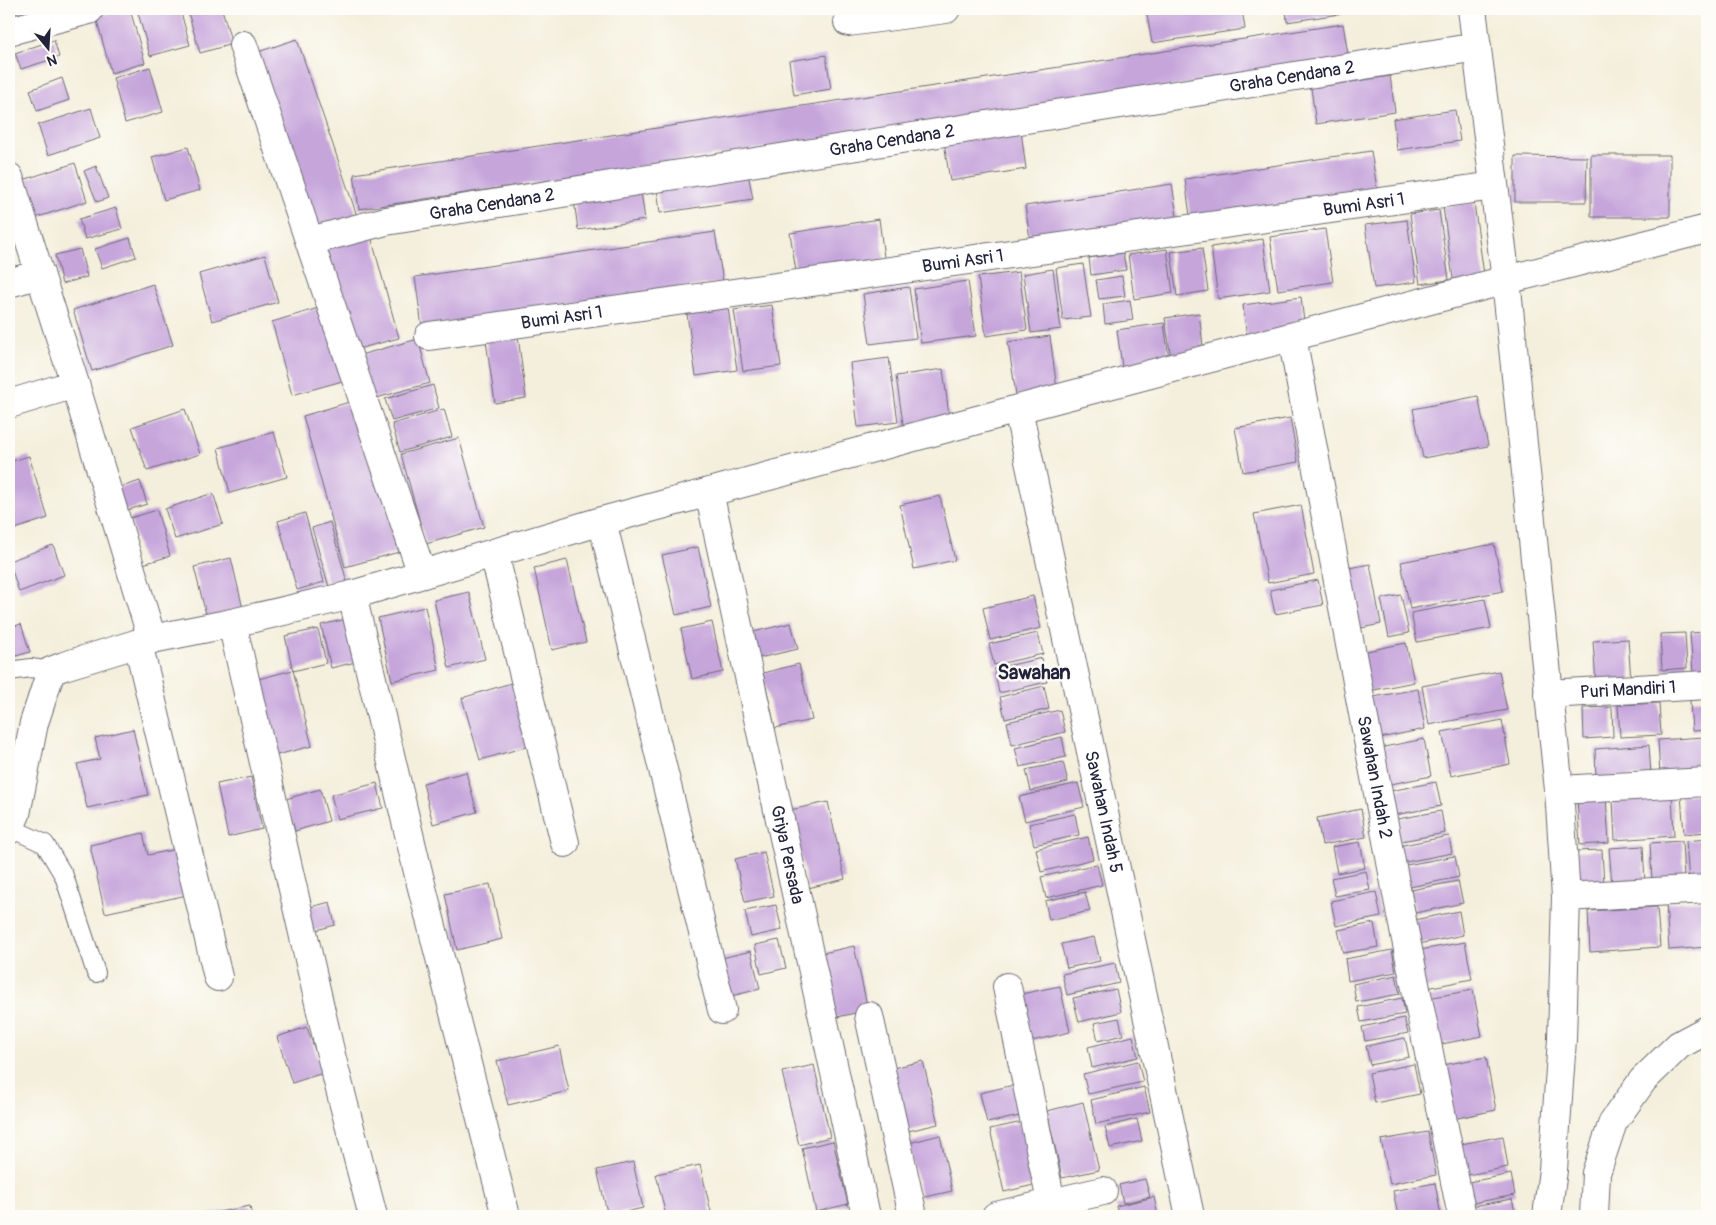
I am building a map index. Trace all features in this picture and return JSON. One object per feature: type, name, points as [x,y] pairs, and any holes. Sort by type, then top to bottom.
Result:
[{"type":"street","points":[[848,22],[946,9]]},
{"type":"street","points":[[1472,9],[1506,280],[1559,790],[1566,897],[1562,1039],[1553,1170],[1547,1216]]},
{"type":"street","points":[[9,31],[89,10]]},
{"type":"street","points":[[243,45],[422,574]]},
{"type":"street","name":"Graha Cendana 2","points":[[310,241],[386,221],[1477,47]]},
{"type":"street","points":[[9,177],[75,384],[145,641],[218,977]]},
{"type":"street","name":"Bumi Asri 1","points":[[430,336],[1494,186]]},
{"type":"street","points":[[10,829],[16,814],[34,722],[50,671],[145,641],[352,595],[602,521],[709,492],[1506,280],[1707,229]]},
{"type":"street","points":[[9,283],[40,274]]},
{"type":"street","name":"Sawahan Indah 2","points":[[1292,338],[1401,915],[1462,1216]]},
{"type":"street","points":[[9,404],[75,384]]},
{"type":"street","name":"Sawahan Indah 5","points":[[1018,409],[1190,1216]]},
{"type":"street","name":"Griya Persada","points":[[709,492],[866,1216]]},
{"type":"street","points":[[602,521],[722,1010]]},
{"type":"street","points":[[494,553],[565,843]]},
{"type":"street","points":[[352,595],[419,876],[506,1216]]},
{"type":"street","points":[[232,623],[330,1055],[373,1216]]},
{"type":"street","name":"Puri Mandiri 1","points":[[1548,694],[1707,685]]},
{"type":"street","points":[[1559,790],[1707,782]]},
{"type":"street","points":[[1566,897],[1707,889]]},
{"type":"street","points":[[1007,987],[1051,1202]]},
{"type":"street","points":[[869,1016],[913,1216]]},
{"type":"street","points":[[1594,1216],[1596,1173],[1613,1122],[1642,1080],[1679,1045],[1707,1030]]},
{"type":"street","points":[[996,1216],[1103,1191]]},
{"type":"lane","points":[[9,670],[31,668],[50,671]]},
{"type":"lane","points":[[10,829],[45,844],[64,876],[96,973]]},
{"type":"path","points":[[9,1204],[13,1216]]},
{"type":"building","points":[[9,9],[48,9],[9,22]]},
{"type":"building","points":[[130,9],[145,63],[111,73],[96,17]]},
{"type":"building","points":[[137,9],[180,9],[190,45],[150,56]]},
{"type":"building","points":[[187,9],[222,9],[232,44],[200,53]]},
{"type":"building","points":[[1146,9],[1242,9],[1245,29],[1152,43]]},
{"type":"building","points":[[1286,9],[1365,9],[1366,10],[1287,22]]},
{"type":"building","points":[[1343,24],[1349,60],[359,209],[354,174]]},
{"type":"building","points":[[297,39],[357,216],[314,230],[255,53]]},
{"type":"building","points":[[54,40],[59,57],[21,69],[15,53]]},
{"type":"building","points":[[826,55],[831,89],[794,95],[789,61]]},
{"type":"building","points":[[150,67],[163,112],[125,123],[113,78]]},
{"type":"building","points":[[1390,76],[1395,112],[1316,124],[1311,88]]},
{"type":"building","points":[[62,78],[69,100],[37,111],[30,90]]},
{"type":"building","points":[[91,108],[100,138],[48,155],[38,125]]},
{"type":"building","points":[[1455,110],[1460,141],[1397,150],[1393,119]]},
{"type":"building","points":[[1021,131],[1026,169],[950,181],[944,142]]},
{"type":"building","points":[[188,147],[200,190],[164,200],[152,157]]},
{"type":"building","points":[[1371,151],[1378,195],[1191,223],[1185,179]]},
{"type":"building","points":[[1591,155],[1670,155],[1670,217],[1591,217]]},
{"type":"building","points":[[1515,156],[1587,157],[1586,202],[1515,202]]},
{"type":"building","points":[[75,163],[87,201],[35,218],[23,180]]},
{"type":"building","points":[[96,166],[108,198],[97,202],[84,171]]},
{"type":"building","points":[[748,173],[753,199],[660,213],[657,187]]},
{"type":"building","points":[[1172,184],[1178,223],[1031,245],[1025,206]]},
{"type":"building","points":[[641,191],[645,220],[578,230],[574,200]]},
{"type":"building","points":[[1474,203],[1485,282],[1454,286],[1443,207]]},
{"type":"building","points":[[116,208],[122,229],[85,239],[79,219]]},
{"type":"building","points":[[1439,210],[1449,280],[1420,284],[1410,214]]},
{"type":"building","points":[[879,219],[885,265],[797,278],[790,233]]},
{"type":"building","points":[[1407,220],[1416,282],[1374,288],[1365,225]]},
{"type":"building","points":[[1325,229],[1333,282],[1278,290],[1270,237]]},
{"type":"building","points":[[715,232],[723,282],[422,327],[415,277]]},
{"type":"building","points":[[370,233],[399,338],[350,351],[321,247]]},
{"type":"building","points":[[130,238],[136,257],[102,268],[95,249]]},
{"type":"building","points":[[1263,239],[1270,291],[1218,299],[1211,247]]},
{"type":"building","points":[[1202,248],[1208,291],[1177,296],[1171,252]]},
{"type":"building","points":[[80,249],[87,277],[62,284],[55,255]]},
{"type":"building","points":[[1167,249],[1173,293],[1134,299],[1128,255]]},
{"type":"building","points":[[1123,253],[1126,270],[1091,275],[1089,258]]},
{"type":"building","points":[[265,255],[278,302],[212,321],[199,274]]},
{"type":"building","points":[[1083,264],[1091,317],[1063,320],[1056,268]]},
{"type":"building","points":[[1053,269],[1061,329],[1031,333],[1023,274]]},
{"type":"building","points":[[1019,272],[1027,330],[986,336],[978,277]]},
{"type":"building","points":[[1122,276],[1125,296],[1099,299],[1096,280]]},
{"type":"building","points":[[968,281],[976,336],[921,343],[914,289]]},
{"type":"building","points":[[153,284],[173,345],[92,371],[73,310]]},
{"type":"building","points":[[909,287],[916,338],[870,344],[863,294]]},
{"type":"building","points":[[1301,297],[1305,330],[1247,338],[1243,305]]},
{"type":"building","points":[[1130,300],[1133,320],[1105,324],[1103,304]]},
{"type":"building","points":[[772,305],[781,366],[743,371],[734,310]]},
{"type":"building","points":[[325,306],[346,380],[292,395],[272,322]]},
{"type":"building","points":[[728,308],[737,370],[696,376],[687,314]]},
{"type":"building","points":[[1199,313],[1204,354],[1171,359],[1165,318]]},
{"type":"building","points":[[1164,323],[1170,367],[1123,374],[1117,330]]},
{"type":"building","points":[[518,336],[526,398],[495,403],[486,341]]},
{"type":"building","points":[[1050,336],[1057,390],[1016,395],[1008,342]]},
{"type":"building","points":[[418,339],[430,383],[373,399],[360,355]]},
{"type":"building","points":[[889,358],[898,422],[858,427],[850,363]]},
{"type":"building","points":[[943,369],[950,423],[904,430],[896,376]]},
{"type":"building","points":[[433,385],[439,408],[392,421],[385,399]]},
{"type":"building","points":[[1478,396],[1488,446],[1423,458],[1413,409]]},
{"type":"building","points":[[356,400],[399,552],[345,567],[303,416]]},
{"type":"building","points":[[185,409],[200,454],[147,471],[132,427]]},
{"type":"building","points":[[444,409],[452,437],[400,452],[392,424]]},
{"type":"building","points":[[1290,418],[1298,462],[1243,472],[1235,428]]},
{"type":"building","points":[[274,432],[287,477],[230,493],[218,448]]},
{"type":"building","points":[[459,438],[484,527],[426,544],[401,454]]},
{"type":"building","points":[[29,456],[48,518],[9,531],[9,462]]},
{"type":"building","points":[[140,481],[147,504],[122,512],[115,489]]},
{"type":"building","points":[[213,493],[223,524],[175,539],[165,509]]},
{"type":"building","points":[[940,496],[955,560],[914,569],[900,505]]},
{"type":"building","points":[[1301,505],[1314,574],[1268,583],[1254,514]]},
{"type":"building","points":[[157,510],[170,556],[143,564],[130,518]]},
{"type":"building","points":[[305,513],[324,582],[297,590],[278,521]]},
{"type":"building","points":[[330,522],[347,582],[329,587],[312,528]]},
{"type":"building","points":[[1494,544],[1503,591],[1410,609],[1401,562]]},
{"type":"building","points":[[53,545],[64,575],[19,592],[9,561]]},
{"type":"building","points":[[698,547],[711,607],[676,615],[662,555]]},
{"type":"building","points":[[231,558],[243,609],[207,618],[194,567]]},
{"type":"building","points":[[567,560],[586,642],[552,650],[534,568]]},
{"type":"building","points":[[1370,564],[1381,624],[1356,629],[1344,569]]},
{"type":"building","points":[[1318,580],[1323,605],[1275,614],[1270,590]]},
{"type":"building","points":[[469,592],[485,659],[449,668],[434,600]]},
{"type":"building","points":[[1401,595],[1409,633],[1389,637],[1381,599]]},
{"type":"building","points":[[1033,596],[1041,628],[990,640],[983,608]]},
{"type":"building","points":[[1485,599],[1491,628],[1417,642],[1411,613]]},
{"type":"building","points":[[425,607],[439,670],[392,681],[378,618]]},
{"type":"building","points":[[351,618],[360,661],[331,668],[321,625]]},
{"type":"building","points":[[712,622],[723,672],[692,679],[681,629]]},
{"type":"building","points":[[791,623],[798,649],[759,658],[753,632]]},
{"type":"building","points":[[21,624],[30,652],[9,658],[9,628]]},
{"type":"building","points":[[318,629],[326,663],[293,671],[285,636]]},
{"type":"building","points":[[1707,632],[1707,671],[1693,672],[1690,633]]},
{"type":"building","points":[[1038,633],[1043,654],[994,665],[989,644]]},
{"type":"building","points":[[1685,633],[1687,668],[1662,670],[1660,634]]},
{"type":"building","points":[[1628,639],[1631,681],[1596,684],[1593,641]]},
{"type":"building","points":[[1406,643],[1414,682],[1364,692],[1357,653]]},
{"type":"building","points":[[1042,658],[1047,682],[999,693],[994,669]]},
{"type":"building","points":[[799,664],[812,720],[775,728],[763,673]]},
{"type":"building","points":[[293,670],[312,746],[273,756],[254,680]]},
{"type":"building","points":[[1499,671],[1507,710],[1429,725],[1422,686]]},
{"type":"building","points":[[511,683],[529,746],[480,760],[462,698]]},
{"type":"building","points":[[1044,686],[1049,709],[1005,719],[1000,697]]},
{"type":"building","points":[[1418,689],[1425,729],[1375,739],[1368,698]]},
{"type":"building","points":[[1707,699],[1707,730],[1692,731],[1690,700]]},
{"type":"building","points":[[1659,703],[1661,735],[1620,737],[1618,705]]},
{"type":"building","points":[[1612,707],[1613,737],[1584,739],[1583,708]]},
{"type":"building","points":[[1060,710],[1065,732],[1012,745],[1007,722]]},
{"type":"building","points":[[1502,720],[1510,764],[1451,776],[1442,732]]},
{"type":"building","points":[[133,729],[148,795],[87,808],[77,764],[100,759],[95,738]]},
{"type":"building","points":[[1062,737],[1066,757],[1020,767],[1015,748]]},
{"type":"building","points":[[1704,737],[1706,774],[1660,777],[1658,740]]},
{"type":"building","points":[[1424,739],[1431,776],[1381,786],[1374,749]]},
{"type":"building","points":[[1649,745],[1651,775],[1596,779],[1595,749]]},
{"type":"building","points":[[1063,762],[1068,782],[1031,791],[1026,770]]},
{"type":"building","points":[[466,772],[477,812],[433,824],[423,783]]},
{"type":"building","points":[[251,777],[262,829],[228,837],[217,784]]},
{"type":"building","points":[[1436,782],[1441,806],[1390,816],[1385,792]]},
{"type":"building","points":[[377,783],[383,808],[337,819],[331,795]]},
{"type":"building","points":[[1078,783],[1084,807],[1025,821],[1019,797]]},
{"type":"building","points":[[320,789],[329,821],[295,831],[286,799]]},
{"type":"building","points":[[1707,794],[1707,832],[1684,834],[1681,795]]},
{"type":"building","points":[[1672,796],[1674,836],[1615,840],[1613,800]]},
{"type":"building","points":[[1606,797],[1609,843],[1580,845],[1577,799]]},
{"type":"building","points":[[828,802],[845,879],[808,888],[790,810]]},
{"type":"building","points":[[1361,809],[1366,837],[1322,845],[1317,818]]},
{"type":"building","points":[[1441,811],[1445,833],[1396,842],[1392,820]]},
{"type":"building","points":[[1075,814],[1079,835],[1034,845],[1029,824]]},
{"type":"building","points":[[143,833],[148,855],[177,849],[187,895],[105,913],[90,845]]},
{"type":"building","points":[[1449,836],[1452,853],[1401,863],[1398,846]]},
{"type":"building","points":[[1088,837],[1093,859],[1041,872],[1036,849]]},
{"type":"building","points":[[1707,839],[1707,881],[1689,882],[1686,841]]},
{"type":"building","points":[[1682,841],[1684,879],[1652,881],[1650,843]]},
{"type":"building","points":[[1360,842],[1365,868],[1337,873],[1332,847]]},
{"type":"building","points":[[1643,846],[1645,883],[1612,885],[1609,848]]},
{"type":"building","points":[[1602,850],[1604,885],[1579,886],[1576,851]]},
{"type":"building","points":[[764,852],[774,896],[745,902],[735,859]]},
{"type":"building","points":[[1455,856],[1459,877],[1405,888],[1401,866]]},
{"type":"building","points":[[1097,864],[1102,885],[1046,898],[1041,877]]},
{"type":"building","points":[[1366,871],[1370,890],[1335,896],[1331,878]]},
{"type":"building","points":[[1458,881],[1463,903],[1415,913],[1411,890]]},
{"type":"building","points":[[490,884],[502,939],[457,950],[445,894]]},
{"type":"building","points":[[1085,892],[1090,911],[1049,920],[1045,901]]},
{"type":"building","points":[[1376,892],[1381,917],[1336,926],[1331,901]]},
{"type":"building","points":[[1707,900],[1707,947],[1669,950],[1666,903]]},
{"type":"building","points":[[330,902],[335,925],[313,931],[307,908]]},
{"type":"building","points":[[776,905],[782,930],[751,937],[745,911]]},
{"type":"building","points":[[1657,907],[1660,947],[1590,952],[1588,911]]},
{"type":"building","points":[[1459,911],[1463,935],[1414,945],[1409,921]]},
{"type":"building","points":[[1374,923],[1378,947],[1343,953],[1338,930]]},
{"type":"building","points":[[1094,937],[1100,961],[1067,968],[1061,944]]},
{"type":"building","points":[[779,940],[786,968],[761,974],[755,945]]},
{"type":"building","points":[[1465,942],[1472,979],[1422,989],[1415,951]]},
{"type":"building","points":[[854,946],[868,1010],[829,1019],[814,955]]},
{"type":"building","points":[[1392,950],[1396,972],[1348,981],[1345,959]]},
{"type":"building","points":[[751,951],[760,989],[731,996],[722,958]]},
{"type":"building","points":[[1115,963],[1119,983],[1067,995],[1062,974]]},
{"type":"building","points":[[1396,975],[1400,994],[1356,1002],[1353,984]]},
{"type":"building","points":[[1060,986],[1070,1032],[1032,1041],[1021,994]]},
{"type":"building","points":[[1116,989],[1121,1012],[1079,1022],[1073,998]]},
{"type":"building","points":[[1473,990],[1482,1036],[1437,1045],[1428,998]]},
{"type":"building","points":[[1402,998],[1405,1014],[1361,1022],[1358,1007]]},
{"type":"building","points":[[1119,1018],[1123,1035],[1098,1041],[1094,1023]]},
{"type":"building","points":[[1404,1018],[1408,1033],[1365,1041],[1362,1027]]},
{"type":"building","points":[[307,1027],[323,1073],[292,1083],[277,1037]]},
{"type":"building","points":[[1133,1036],[1138,1057],[1092,1068],[1088,1047]]},
{"type":"building","points":[[1405,1038],[1409,1057],[1370,1065],[1366,1046]]},
{"type":"building","points":[[559,1046],[569,1091],[508,1105],[497,1061]]},
{"type":"building","points":[[1486,1057],[1496,1110],[1453,1119],[1443,1065]]},
{"type":"building","points":[[923,1061],[938,1124],[908,1131],[893,1068]]},
{"type":"building","points":[[1138,1061],[1143,1082],[1088,1094],[1083,1074]]},
{"type":"building","points":[[1414,1064],[1420,1094],[1375,1103],[1369,1073]]},
{"type":"building","points":[[814,1065],[830,1137],[799,1145],[782,1072]]},
{"type":"building","points":[[1022,1083],[1029,1114],[987,1123],[980,1093]]},
{"type":"building","points":[[1144,1087],[1150,1112],[1096,1124],[1091,1100]]},
{"type":"building","points":[[1083,1102],[1099,1170],[1062,1178],[1047,1111]]},
{"type":"building","points":[[1137,1119],[1142,1141],[1110,1148],[1105,1127]]},
{"type":"building","points":[[1027,1121],[1042,1183],[1004,1192],[990,1129]]},
{"type":"building","points":[[1428,1132],[1436,1175],[1390,1184],[1381,1140]]},
{"type":"building","points":[[940,1135],[952,1191],[921,1198],[909,1143]]},
{"type":"building","points":[[1503,1136],[1508,1167],[1463,1176],[1456,1145]]},
{"type":"building","points":[[833,1141],[848,1204],[816,1212],[802,1148]]},
{"type":"building","points":[[633,1162],[643,1208],[608,1216],[597,1170]]},
{"type":"building","points":[[700,1165],[712,1216],[666,1216],[656,1174]]},
{"type":"building","points":[[1511,1174],[1515,1195],[1473,1203],[1469,1182]]},
{"type":"building","points":[[1145,1179],[1150,1197],[1123,1203],[1119,1185]]},
{"type":"building","points":[[1435,1183],[1441,1216],[1398,1216],[1393,1191]]},
{"type":"building","points":[[1154,1197],[1158,1216],[1119,1216],[1116,1206]]},
{"type":"building","points":[[1512,1199],[1516,1216],[1470,1216],[1468,1207]]},
{"type":"building","points":[[250,1206],[252,1216],[203,1216],[203,1215]]},
{"type":"district","name":"Sawahan","points":[[1034,672]]}]
